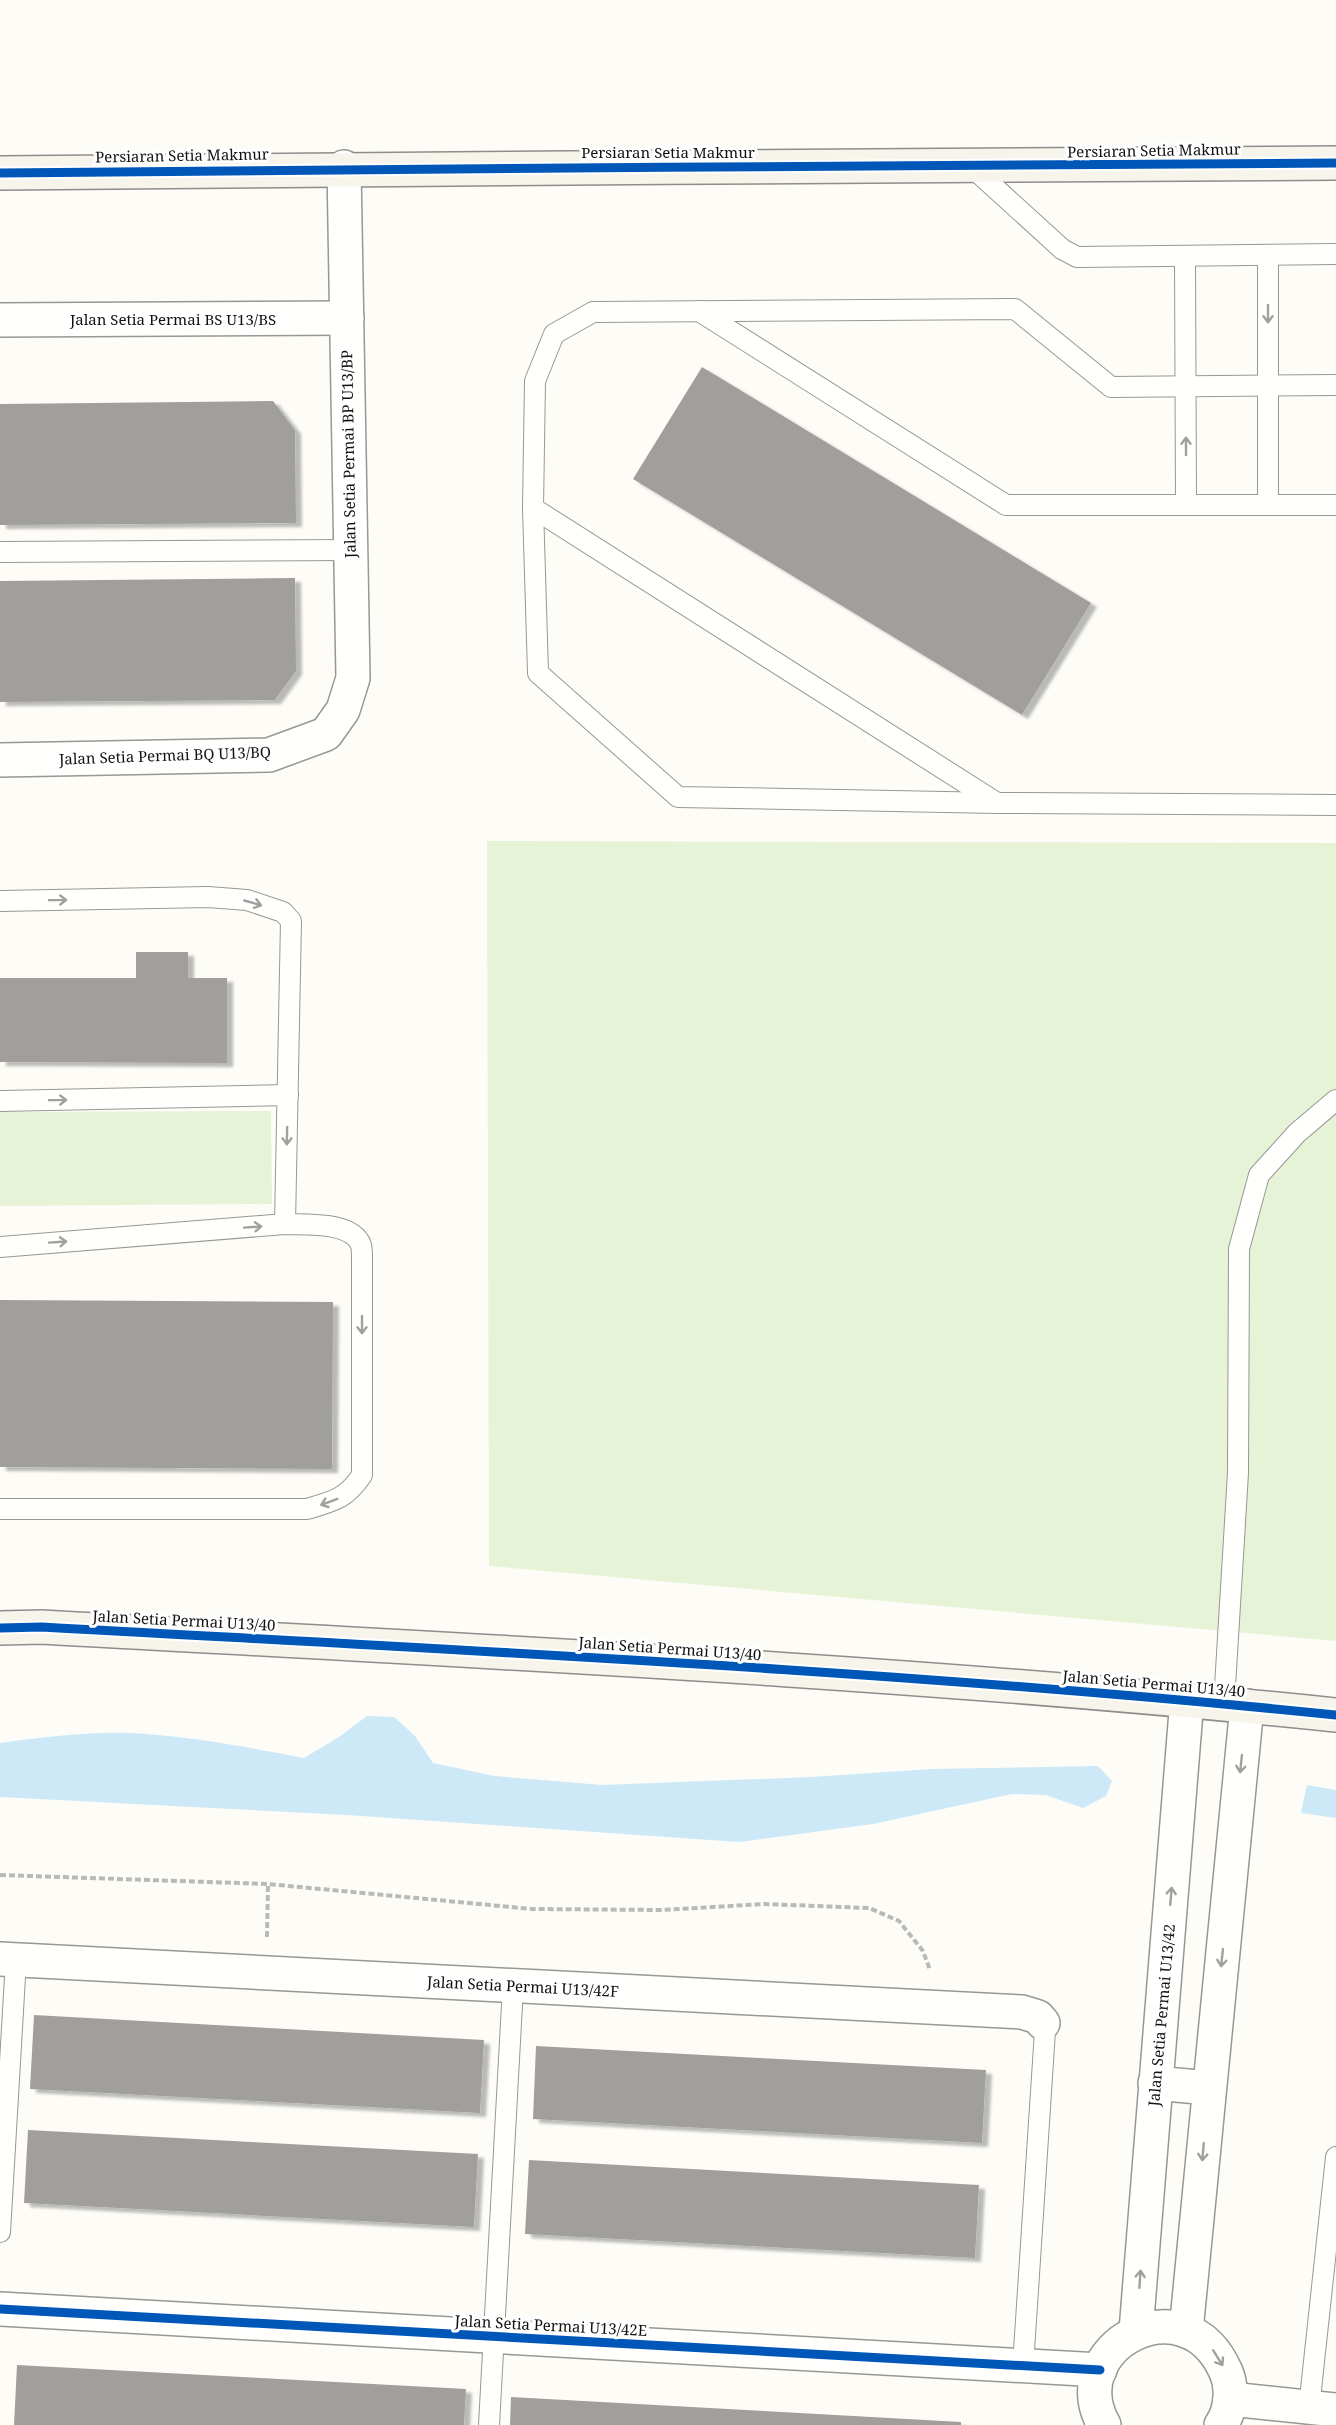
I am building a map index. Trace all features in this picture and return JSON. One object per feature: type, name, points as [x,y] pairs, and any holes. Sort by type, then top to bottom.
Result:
[{"type":"street","name":"Persiaran Setia Makmur","points":[[0,172],[344,167],[972,167],[1336,163]]},
{"type":"street","name":"Jalan Setia Permai BP U13/BP","points":[[326,734],[343,710],[353,678],[344,167]]},
{"type":"street","name":"Jalan Setia Permai BS U13/BS","points":[[0,320],[347,318]]},
{"type":"street","name":"Jalan Setia Permai BQ U13/BQ","points":[[0,760],[269,755],[326,734]]},
{"type":"street","name":"Jalan Setia Permai U13/40","points":[[0,1628],[42,1627],[584,1657],[1187,1699],[1336,1715]]},
{"type":"street","name":"Jalan Setia Permai U13/42","points":[[1136,2331],[1187,1699]]},
{"type":"street","points":[[1186,2331],[1209,2088],[1235,1705]]},
{"type":"street","name":"Jalan Setia Permai U13/42F","points":[[8,1959],[1030,2013],[1043,2023]]},
{"type":"street","points":[[1155,2084],[1209,2088]]},
{"type":"street","name":"Jalan Setia Permai U13/42E","points":[[0,2309],[1100,2370]]},
{"type":"street","points":[[1104,2425],[1097,2405],[1096,2387],[1100,2370],[1108,2354],[1136,2331],[1170,2327],[1186,2331],[1206,2341],[1220,2358],[1228,2378],[1225,2412],[1323,2409]]},
{"type":"lane","points":[[972,167],[1062,249],[1077,257],[1336,254]]},
{"type":"lane","points":[[1268,255],[1268,505]]},
{"type":"lane","points":[[1185,257],[1186,505]]},
{"type":"lane","points":[[1336,385],[1111,387],[1015,309],[593,312],[554,334],[535,381],[533,508],[538,673],[678,797],[998,803],[1336,805]]},
{"type":"lane","points":[[699,311],[1006,505],[1336,505]]},
{"type":"lane","points":[[533,508],[998,803]]},
{"type":"lane","points":[[0,552],[349,550]]},
{"type":"lane","points":[[0,901],[208,897],[247,900],[283,912],[291,921],[285,1224]]},
{"type":"lane","points":[[0,1101],[288,1095]]},
{"type":"lane","points":[[1235,1705],[1239,1249],[1259,1175],[1297,1133],[1336,1100]]},
{"type":"lane","points":[[0,1246],[285,1224],[323,1225],[339,1228],[355,1236],[361,1245],[362,1476],[351,1491],[331,1502],[307,1509],[0,1509]]},
{"type":"lane","points":[[0,2232],[8,1959]]},
{"type":"lane","points":[[489,2425],[513,1986]]},
{"type":"lane","points":[[1023,2366],[1045,2031],[1043,2023]]},
{"type":"lane","points":[[1323,2409],[1336,2157]]},
{"type":"path","points":[[0,1875],[268,1884],[532,1909],[662,1910],[764,1904],[869,1908],[899,1921],[923,1951],[943,2008]]},
{"type":"path","points":[[266,1973],[268,1884]]},
{"type":"green space","points":[[487,841],[1336,843],[1336,1641],[489,1566]]},
{"type":"green space","points":[[271,1111],[272,1204],[0,1206],[0,1112]]},
{"type":"water","points":[[367,1716],[394,1717],[415,1736],[433,1763],[494,1776],[602,1785],[811,1777],[931,1769],[1098,1766],[1112,1781],[1106,1796],[1083,1808],[1046,1795],[1012,1794],[873,1824],[739,1842],[347,1815],[0,1797],[0,1743],[73,1735],[128,1733],[206,1741],[304,1758],[339,1737]]},
{"type":"water","points":[[1307,1785],[1336,1790],[1336,1818],[1301,1813]]},
{"type":"building","points":[[702,367],[1091,603],[1022,715],[633,479]]},
{"type":"building","points":[[273,401],[295,430],[296,523],[0,525],[0,404]]},
{"type":"building","points":[[295,578],[296,671],[275,700],[0,702],[0,581]]},
{"type":"building","points":[[136,952],[188,952],[188,978],[227,978],[227,1063],[0,1062],[0,978],[136,978]]},
{"type":"building","points":[[0,1300],[333,1302],[332,1469],[0,1467]]},
{"type":"building","points":[[34,2015],[484,2040],[480,2113],[30,2089]]},
{"type":"building","points":[[536,2046],[986,2070],[982,2143],[533,2119]]},
{"type":"building","points":[[28,2130],[478,2154],[474,2227],[24,2203]]},
{"type":"building","points":[[529,2160],[979,2185],[975,2258],[525,2234]]},
{"type":"building","points":[[17,2365],[466,2389],[464,2425],[14,2425]]},
{"type":"building","points":[[511,2397],[961,2422],[961,2425],[510,2425]]},
{"type":"cycle path","points":[[0,173],[1336,163]]},
{"type":"cycle path","points":[[0,1628],[42,1627],[852,1674],[1336,1715]]},
{"type":"cycle path","points":[[0,2309],[1100,2370]]}]
